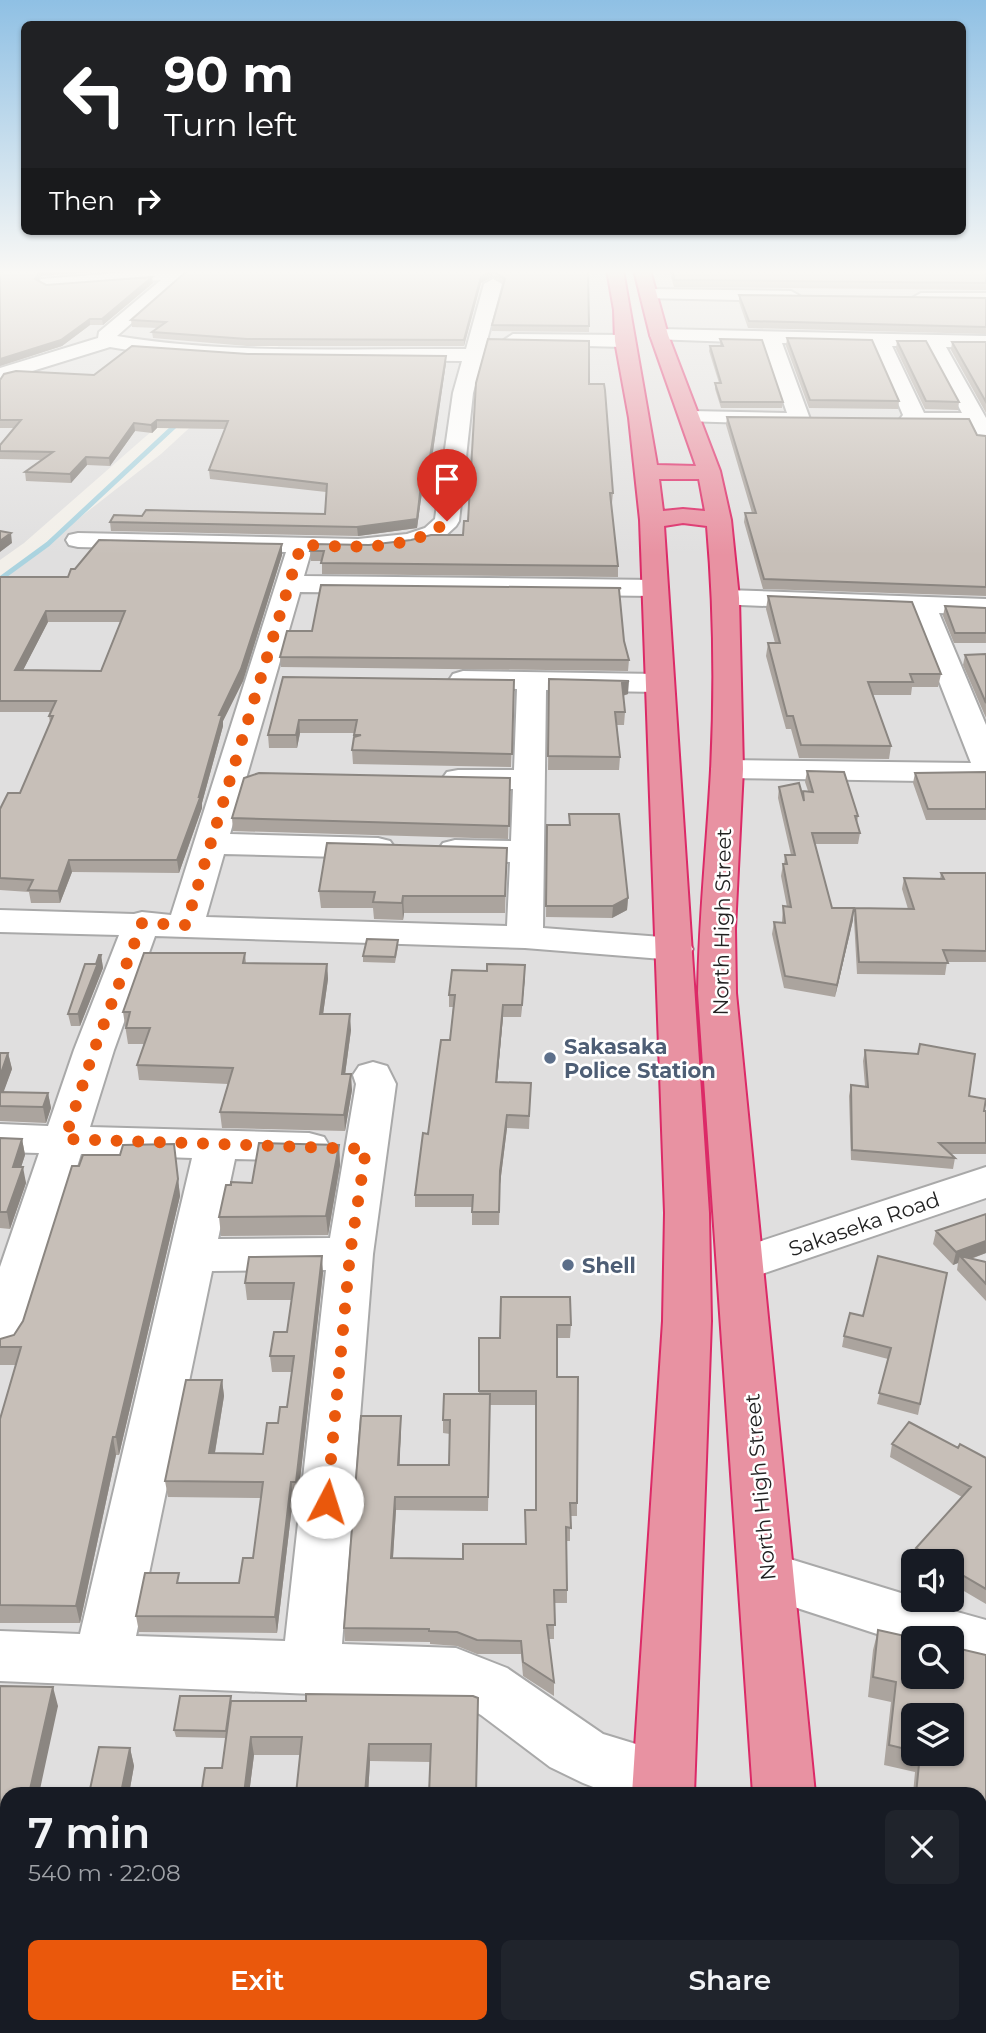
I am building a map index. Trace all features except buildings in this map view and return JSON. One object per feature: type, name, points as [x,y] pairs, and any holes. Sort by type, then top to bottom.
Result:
[{"type":"highway","name":"North High Street","points":[[641,365],[640,418],[652,520],[658,683],[675,949],[687,1213],[687,1321],[664,1786]]},
{"type":"highway","name":"North High Street","points":[[658,365],[691,418],[709,471],[719,520],[726,598],[727,769],[717,929],[717,993],[783,1787]]},
{"type":"highway","points":[[645,471],[681,474],[709,471]]},
{"type":"highway","points":[[652,520],[683,516],[719,520]]},
{"type":"street","points":[[0,375],[34,365]]},
{"type":"street","points":[[78,540],[358,546],[410,541],[434,533],[447,521],[463,393],[470,365]]},
{"type":"street","points":[[780,365],[799,419]]},
{"type":"street","points":[[891,365],[916,419]]},
{"type":"street","points":[[946,365],[980,428]]},
{"type":"street","points":[[961,393],[986,393]]},
{"type":"street","points":[[691,418],[821,419]]},
{"type":"street","points":[[892,419],[916,419],[980,428]]},
{"type":"street","points":[[186,925],[212,844],[246,773],[275,678],[291,584],[301,545]]},
{"type":"street","points":[[291,584],[655,587]]},
{"type":"street","points":[[726,598],[986,607]]},
{"type":"street","points":[[922,605],[943,654],[975,711],[986,762]]},
{"type":"street","points":[[943,654],[975,654]]},
{"type":"street","points":[[437,680],[658,683]]},
{"type":"street","points":[[525,937],[532,681]]},
{"type":"street","points":[[727,769],[986,773]]},
{"type":"street","points":[[434,778],[528,780]]},
{"type":"street","points":[[212,844],[526,852]]},
{"type":"street","points":[[0,921],[142,923],[525,937],[675,949]]},
{"type":"street","points":[[0,1337],[16,1237],[65,1139],[94,1050],[142,923]]},
{"type":"street","points":[[311,1667],[350,1254],[376,1084],[373,1075]]},
{"type":"street","points":[[0,1138],[366,1149]]},
{"type":"street","points":[[103,1659],[217,1143]]},
{"type":"street","name":"Sakaseka Road","points":[[741,1265],[986,1182]]},
{"type":"street","points":[[192,1255],[350,1254]]},
{"type":"street","points":[[767,1575],[986,1645]]},
{"type":"street","points":[[0,1656],[456,1674],[476,1680],[571,1748],[598,1763],[664,1786]]},
{"type":"shaded area","points":[[0,365],[233,365],[145,437],[24,543],[0,560]]},
{"type":"shaded area","points":[[258,365],[986,365],[986,1787],[0,1787],[0,580],[161,454]]},
{"type":"waterway","points":[[0,579],[48,544],[180,421],[178,423]]},
{"type":"place","name":"Sakasaka Police Station","points":[[550,1058]]},
{"type":"place","name":"Shell","points":[[568,1265]]},
{"type":"route","points":[[327,1502],[350,1254],[366,1149],[65,1139],[94,1050],[142,923],[186,925],[301,545],[358,546],[410,541],[434,533],[447,521]]}]
